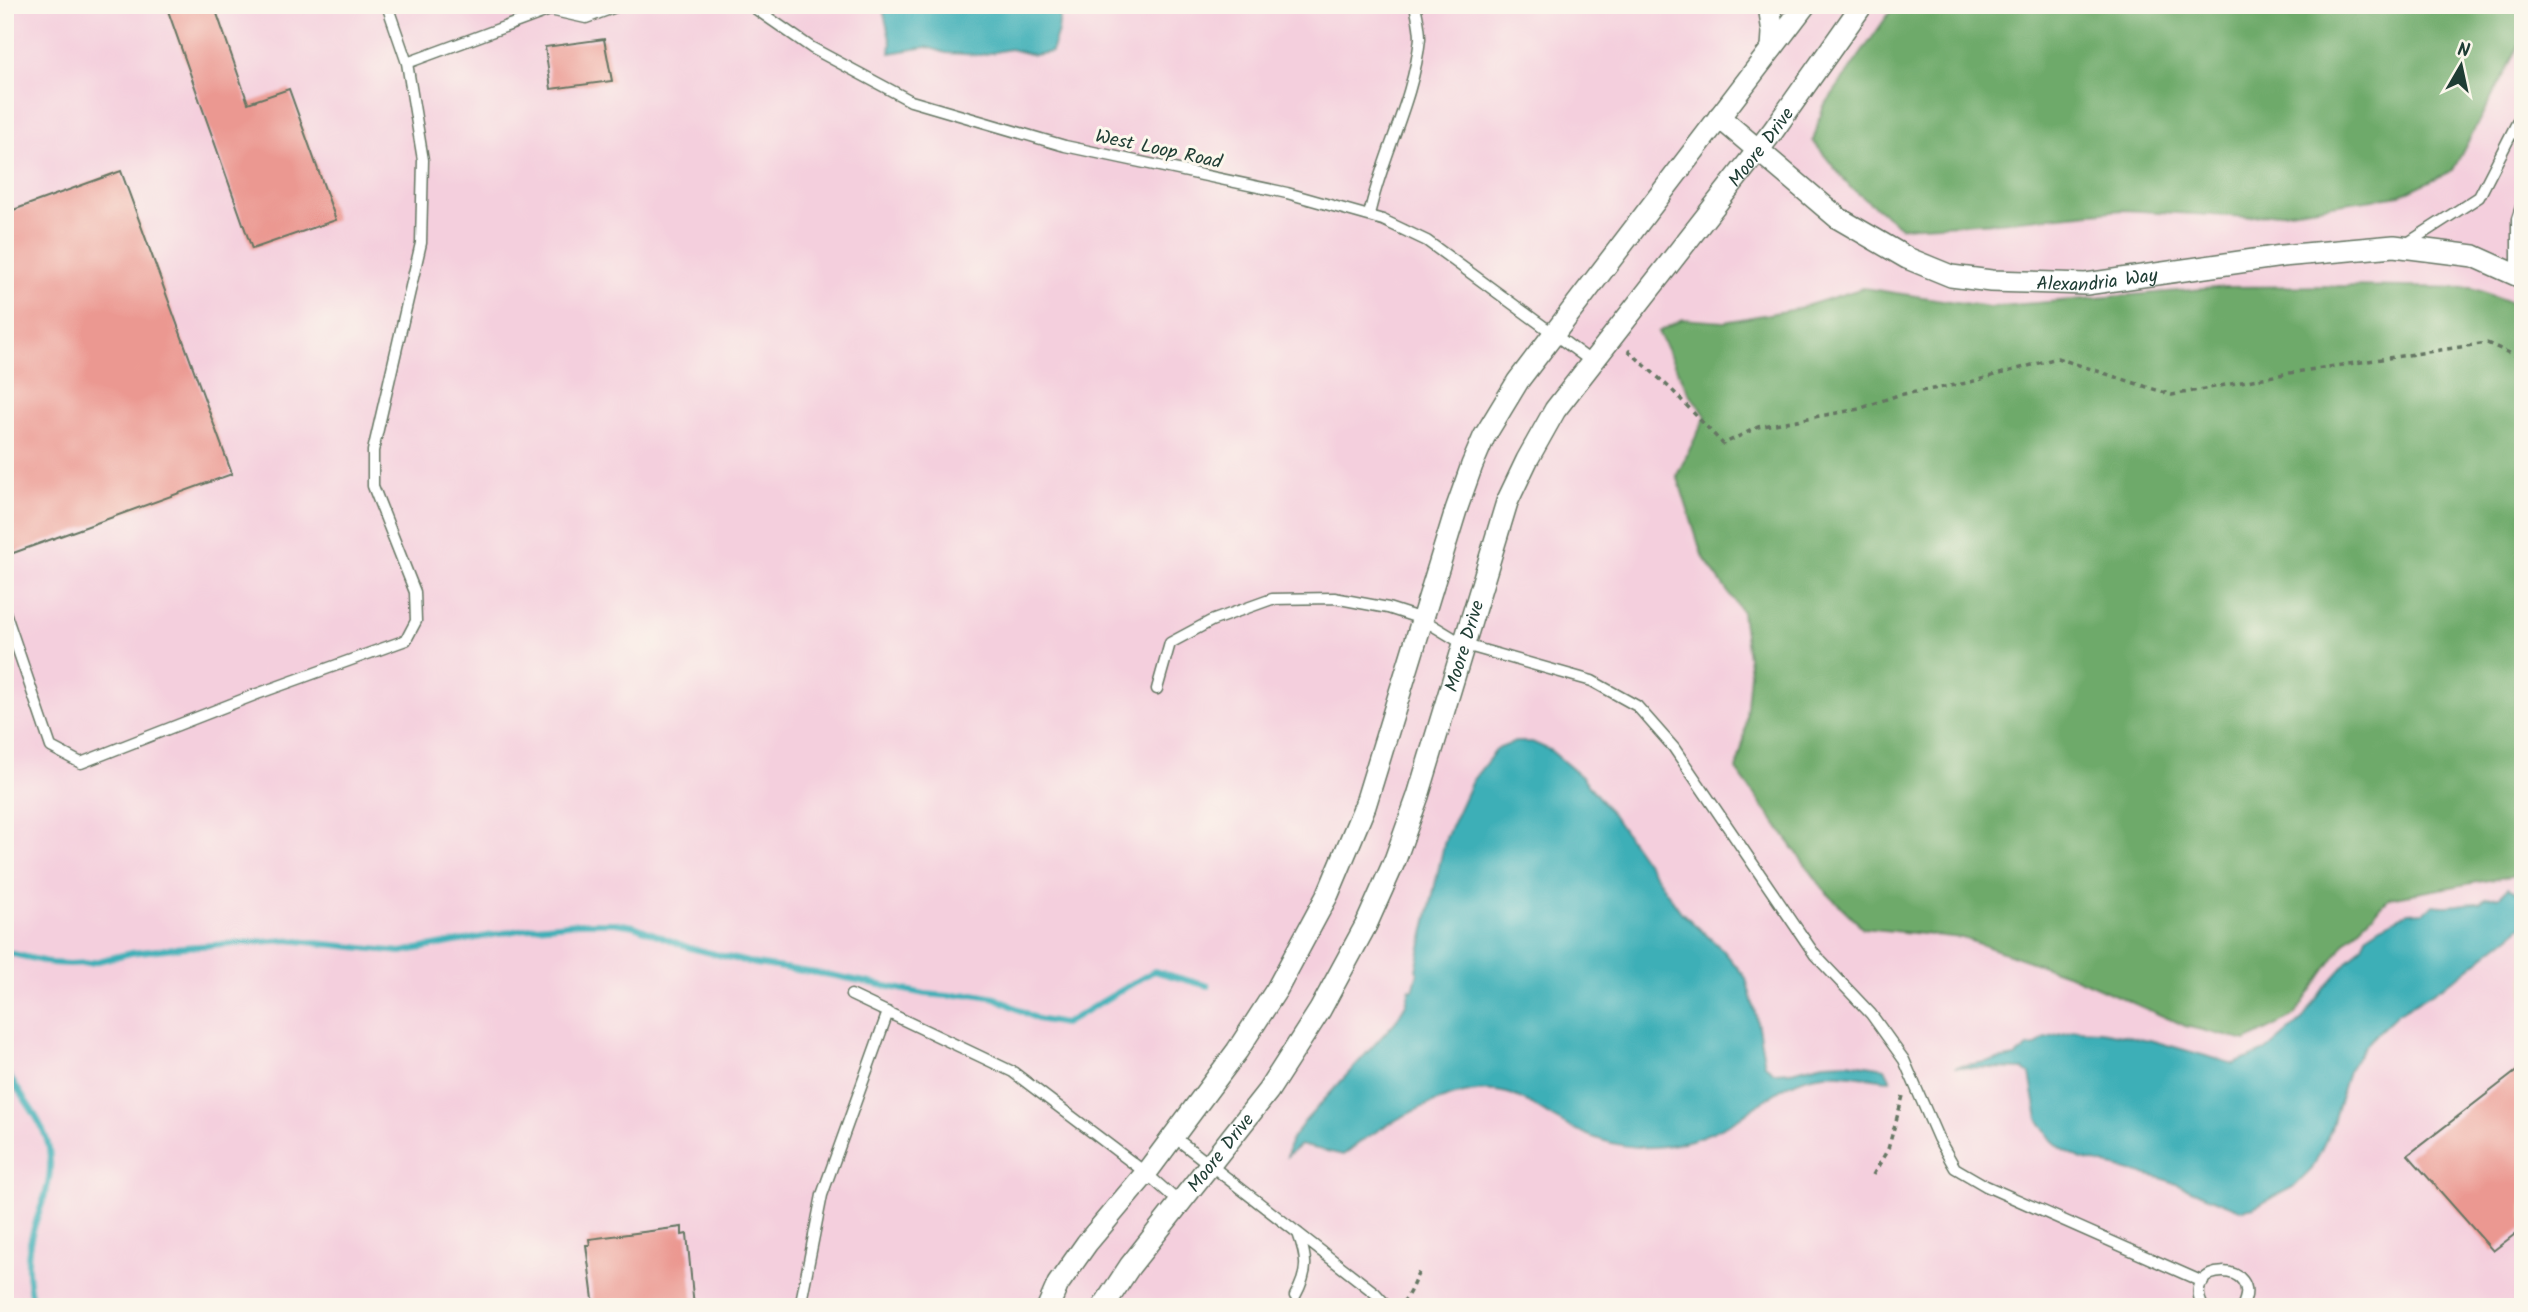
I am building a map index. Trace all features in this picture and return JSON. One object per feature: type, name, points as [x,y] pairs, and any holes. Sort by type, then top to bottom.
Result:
[{"type":"street","points":[[1769,5],[1772,48]]},
{"type":"street","points":[[1048,1307],[1058,1284],[1087,1242],[1146,1173],[1237,1051],[1277,989],[1328,894],[1365,806],[1456,510],[1484,437],[1518,381],[1805,5]]},
{"type":"street","name":"Moore Drive","points":[[1103,1307],[1124,1274],[1268,1091],[1320,1010],[1366,925],[1395,860],[1418,796],[1507,502],[1542,432],[1555,410],[1758,150],[1863,5]]},
{"type":"street","name":"Alexandria Way","points":[[1718,117],[1839,218],[1908,258],[1951,276],[1991,281],[2086,284],[2282,256],[2402,247],[2474,256],[2520,276]]},
{"type":"lane","points":[[5,612],[51,747],[81,763],[257,694],[406,640],[416,621],[415,592],[373,486],[373,451],[421,243],[422,160],[407,63],[387,5]]},
{"type":"lane","points":[[407,63],[552,8],[586,18],[621,5]]},
{"type":"lane","name":"West Loop Road","points":[[750,5],[812,48],[911,101],[1065,146],[1287,193],[1383,220],[1427,241],[1592,362]]},
{"type":"lane","points":[[1369,215],[1408,99],[1420,35],[1415,5]]},
{"type":"lane","points":[[2402,247],[2479,197],[2523,111]]},
{"type":"lane","points":[[2520,276],[2517,219],[2523,201]]},
{"type":"lane","points":[[1157,690],[1170,643],[1211,621],[1272,599],[1334,598],[1388,608],[1422,619],[1465,645],[1592,681],[1637,706],[1674,748],[1815,955],[1871,1014],[1905,1060],[1938,1138],[1955,1168],[1986,1186],[2203,1282]]},
{"type":"lane","points":[[851,995],[1013,1072],[1146,1173],[1180,1203]]},
{"type":"lane","points":[[800,1307],[821,1195],[888,1012]]},
{"type":"lane","points":[[1173,1136],[1375,1293],[1388,1307]]},
{"type":"lane","points":[[1296,1296],[1303,1282],[1306,1258],[1298,1233]]},
{"type":"lane","points":[[2203,1307],[2199,1296],[2203,1282],[2215,1272],[2223,1271],[2237,1276],[2245,1289],[2246,1297],[2242,1307]]},
{"type":"path","points":[[1613,337],[1672,390],[1723,444],[1758,427],[1858,410],[1898,395],[1967,383],[2057,358],[2172,395],[2295,372],[2487,342],[2523,359]]},
{"type":"path","points":[[1873,1175],[1888,1149],[1905,1088]]},
{"type":"path","points":[[1401,1304],[1412,1292],[1414,1278],[1422,1269]]},
{"type":"path","points":[[1945,1307],[1953,1304],[1958,1307]]},
{"type":"shaded area","points":[[5,5],[2523,5],[2523,1307],[5,1307]]},
{"type":"green space","points":[[1895,5],[2505,5],[2523,8],[2523,45],[2519,45],[2453,170],[2401,195],[2247,217],[2123,210],[1998,222],[1901,227],[1850,187],[1813,141],[1823,108]]},
{"type":"green space","points":[[2226,287],[2472,288],[2523,307],[2523,874],[2390,898],[2345,942],[2293,1017],[2246,1041],[2185,1026],[2072,976],[1962,938],[1863,928],[1825,891],[1736,770],[1744,739],[1750,673],[1742,612],[1702,555],[1677,475],[1706,416],[1689,393],[1658,332],[1682,319],[1724,322],[1796,309],[1863,288],[1989,307]]},
{"type":"water","points":[[882,5],[1061,5],[1058,31],[1051,52],[1034,55],[1010,49],[980,55],[946,53],[927,47],[890,53],[891,43]]},
{"type":"water","points":[[1515,742],[1532,742],[1550,750],[1583,778],[1612,814],[1681,912],[1723,950],[1746,978],[1765,1065],[1774,1072],[1824,1063],[1848,1062],[1885,1068],[1891,1080],[1842,1074],[1812,1076],[1783,1088],[1713,1132],[1683,1142],[1649,1147],[1606,1142],[1507,1093],[1488,1090],[1466,1093],[1420,1108],[1377,1131],[1343,1155],[1300,1145],[1287,1156],[1290,1142],[1305,1121],[1396,1021],[1406,1004],[1418,972],[1416,970],[1445,840],[1472,781],[1497,749]]},
{"type":"water","points":[[2508,888],[2516,892],[2523,891],[2523,925],[2459,976],[2396,1015],[2365,1045],[2348,1071],[2331,1129],[2312,1169],[2295,1186],[2254,1207],[2240,1210],[2164,1179],[2082,1159],[2062,1149],[2052,1140],[2038,1119],[2030,1074],[2023,1069],[1955,1067],[2015,1057],[2044,1039],[2077,1030],[2101,1031],[2150,1040],[2234,1064],[2266,1051],[2302,1020],[2323,989],[2362,946],[2366,936],[2381,926],[2408,913],[2423,912],[2434,905],[2480,903],[2485,898],[2500,896]]},
{"type":"building","points":[[166,5],[214,5],[248,103],[289,89],[336,220],[252,249]]},
{"type":"building","points":[[604,39],[612,81],[551,89],[545,47]]},
{"type":"building","points":[[121,171],[232,474],[5,556],[5,213]]},
{"type":"building","points":[[2523,1066],[2523,1228],[2493,1251],[2408,1155]]},
{"type":"building","points":[[682,1227],[682,1235],[687,1234],[694,1307],[594,1307],[586,1245],[590,1245],[589,1239]]},
{"type":"waterway","points":[[5,952],[51,963],[69,964],[184,947],[288,940],[401,952],[536,927],[615,923],[634,926],[690,948],[756,964],[836,976],[925,994],[973,994],[996,998],[1037,1019],[1064,1024],[1154,971],[1208,986]]},
{"type":"waterway","points":[[5,1069],[37,1118],[49,1149],[50,1175],[29,1251],[28,1275],[34,1307]]}]
